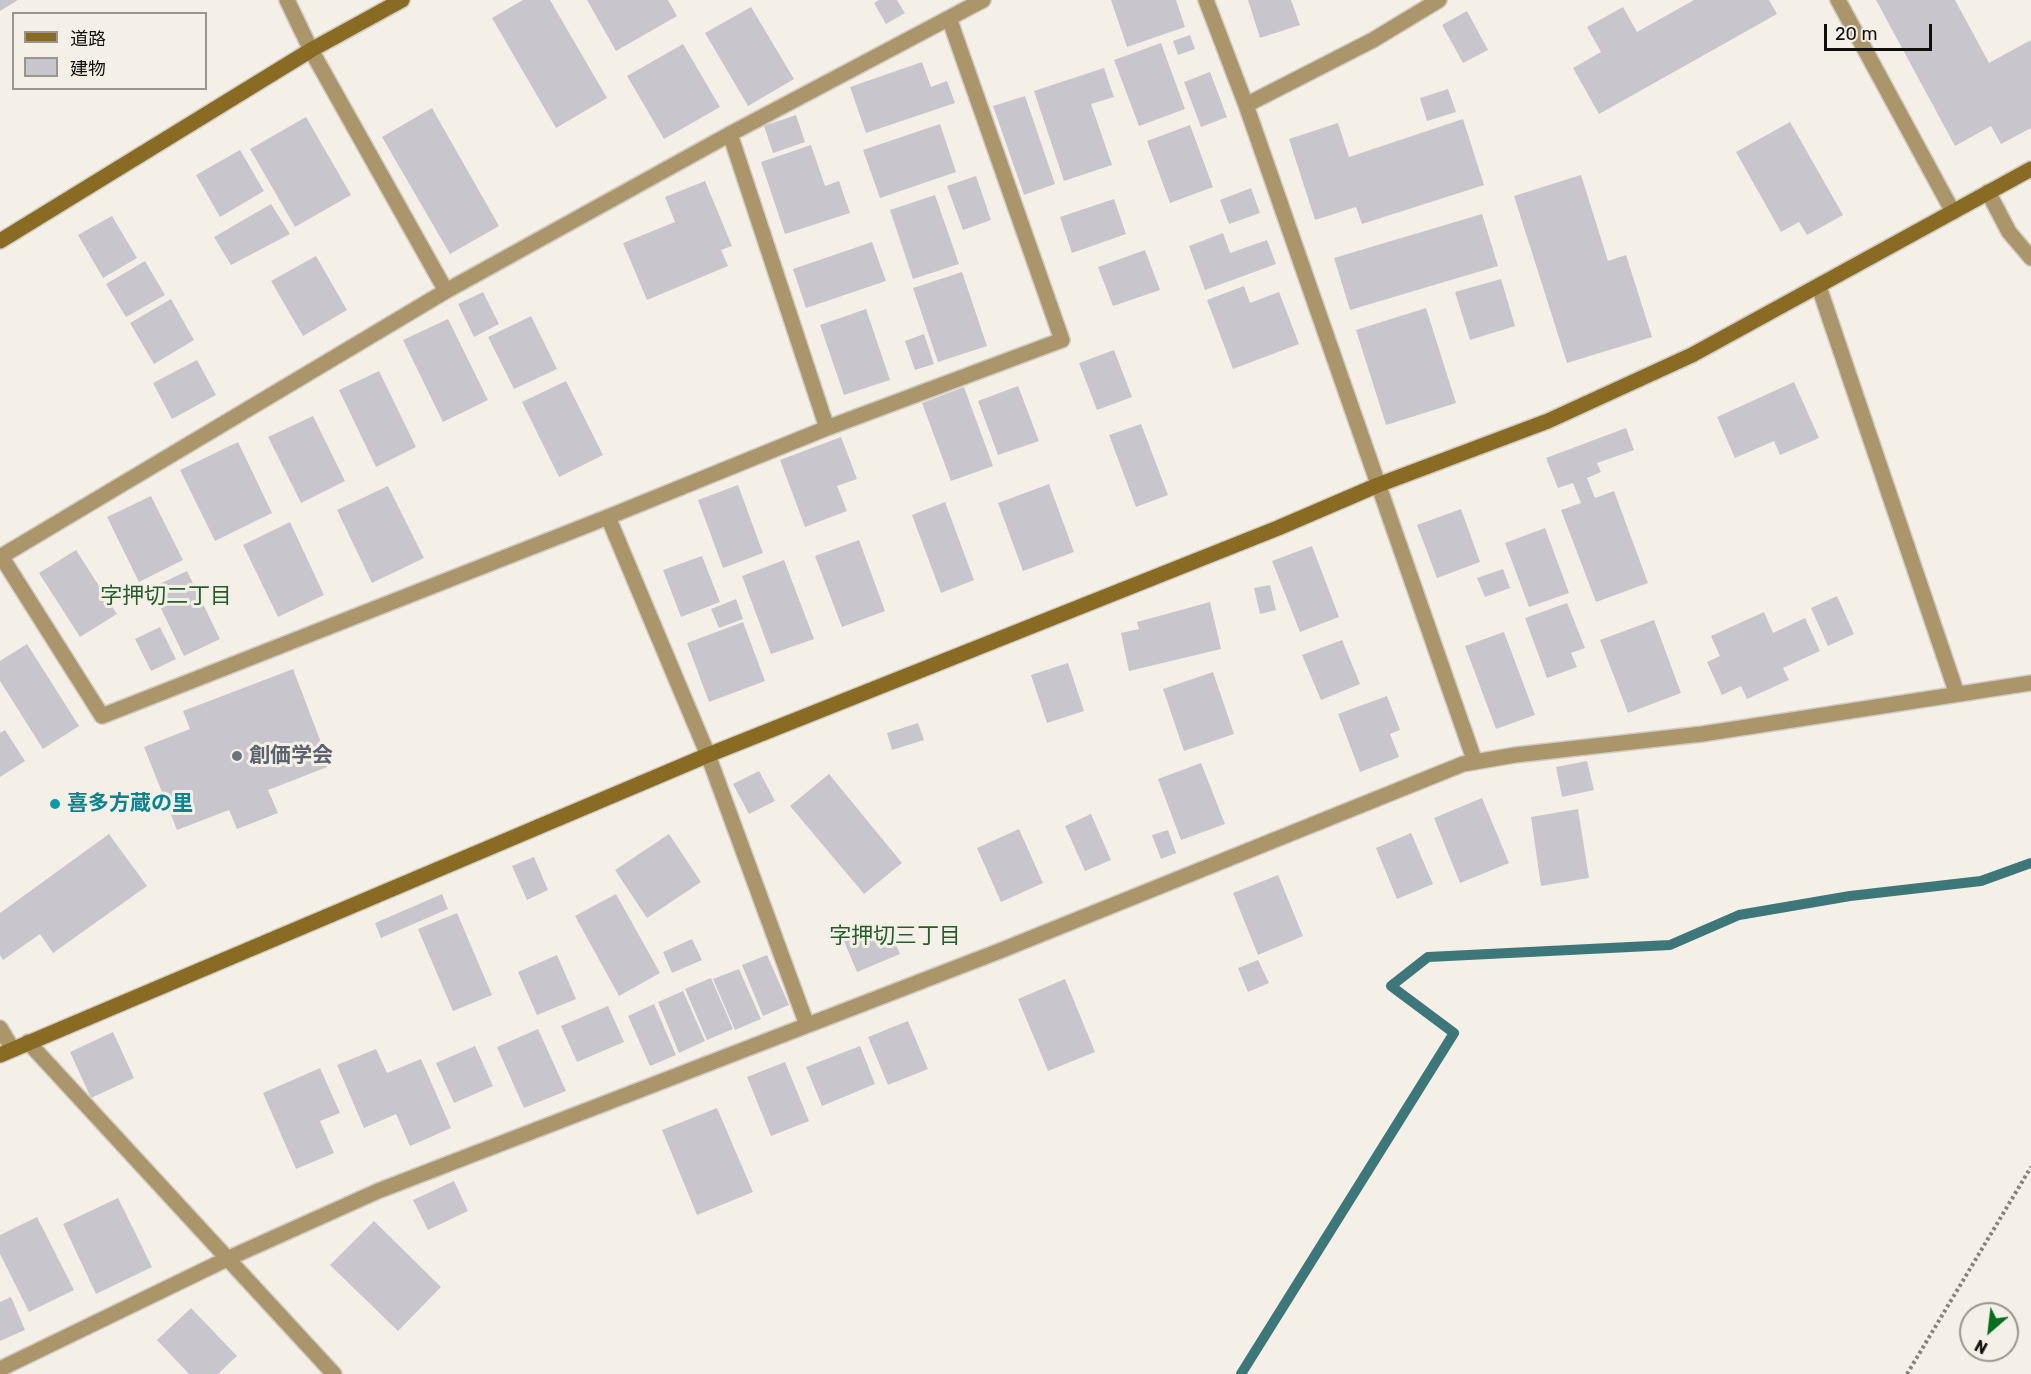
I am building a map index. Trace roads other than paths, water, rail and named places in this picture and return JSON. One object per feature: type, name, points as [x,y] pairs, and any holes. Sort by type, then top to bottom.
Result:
[{"type":"street","points":[[287,0],[311,50],[446,291]]},
{"type":"street","points":[[0,241],[311,50],[402,0]]},
{"type":"street","points":[[949,18],[1062,340],[827,428],[608,517],[102,716],[1,557],[446,291],[730,134],[949,18],[983,0]]},
{"type":"street","points":[[1206,0],[1246,105],[1475,762]]},
{"type":"street","points":[[1246,105],[1373,40],[1439,0]]},
{"type":"street","points":[[1838,0],[1953,212]]},
{"type":"street","points":[[730,134],[827,428]]},
{"type":"street","points":[[0,1028],[6,1051],[708,755],[1278,528],[1378,485],[1548,421],[1692,355],[2031,169]]},
{"type":"street","points":[[1989,192],[2009,232],[2031,258]]},
{"type":"street","points":[[1819,287],[1957,694]]},
{"type":"street","points":[[608,517],[708,755],[807,1025]]},
{"type":"street","points":[[0,1369],[229,1258],[378,1191],[997,952],[1463,764],[1702,734],[2031,683]]},
{"type":"street","points":[[28,1042],[334,1374]]},
{"type":"waterway","points":[[1241,1374],[1454,1033],[1391,986],[1428,957],[1670,945],[1739,915],[1850,896],[1981,881],[2031,863]]},
{"type":"place","name":"創価学会","points":[[237,756]]},
{"type":"place","name":"喜多方蔵の里","points":[[55,804]]},
{"type":"district","name":"字押切二丁目","points":[[166,597]]},
{"type":"district","name":"字押切三丁目","points":[[895,937]]}]
